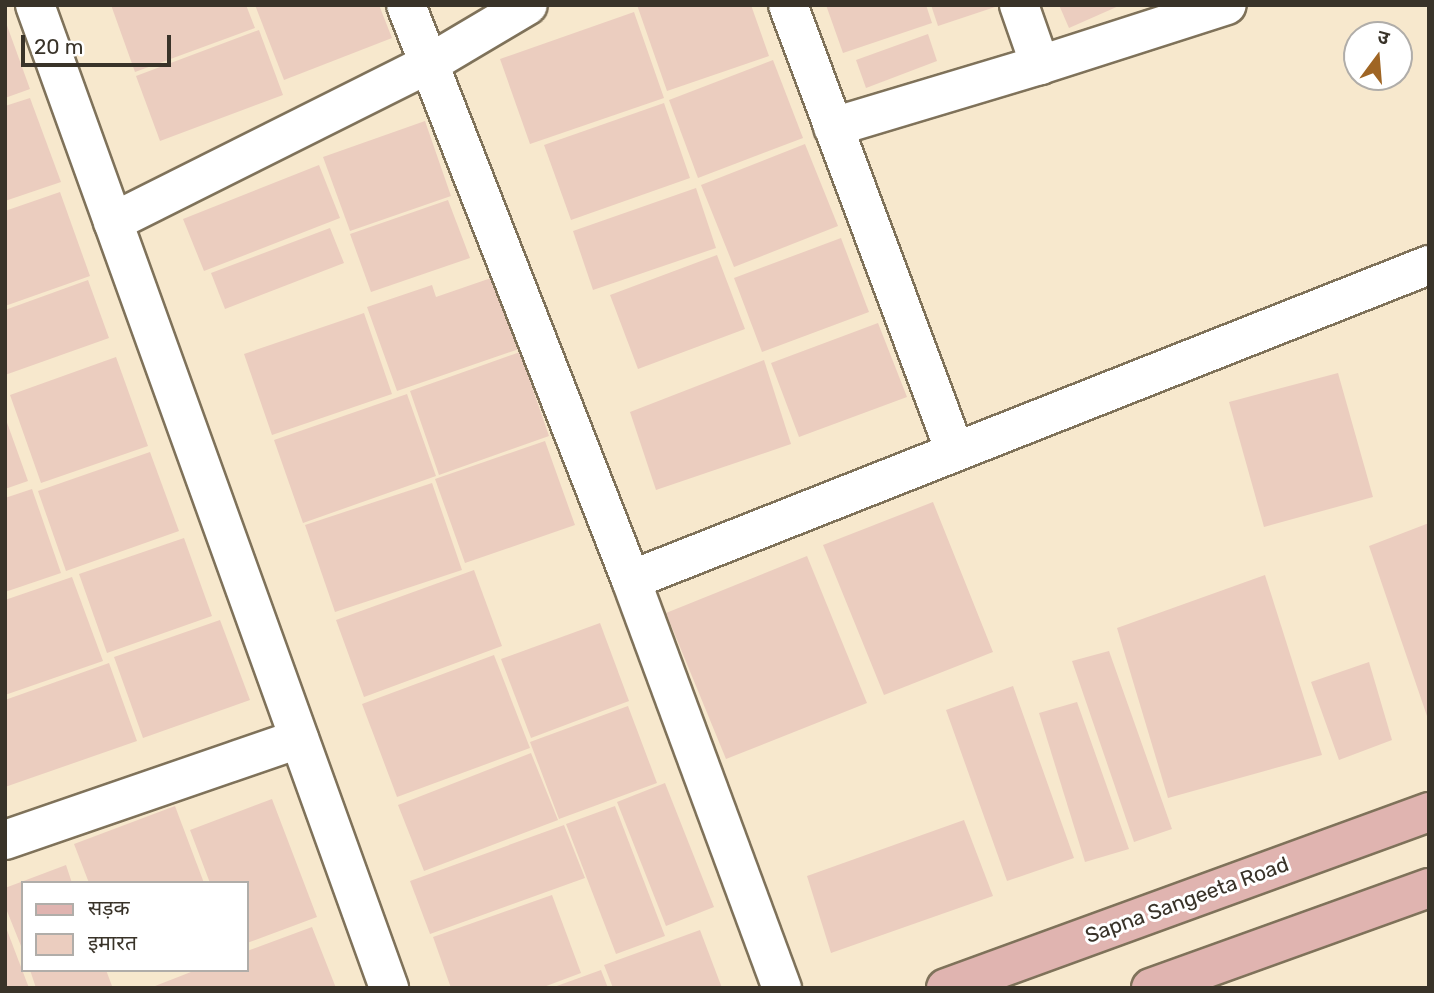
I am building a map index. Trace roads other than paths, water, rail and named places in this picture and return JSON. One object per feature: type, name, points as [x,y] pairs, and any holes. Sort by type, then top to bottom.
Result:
[{"type":"main road","name":"Sapna Sangeeta Road","points":[[946,988],[1429,812]]},
{"type":"main road","points":[[1152,988],[1429,888]]},
{"type":"street","points":[[35,5],[389,988]]},
{"type":"street","points":[[406,5],[427,65],[631,580],[782,988]]},
{"type":"street","points":[[113,222],[427,65],[528,5]]},
{"type":"street","points":[[788,5],[954,450]]},
{"type":"street","points":[[1019,5],[1041,65]]},
{"type":"street","points":[[834,127],[1041,65],[1227,5]]},
{"type":"street","points":[[631,580],[954,450],[1429,265]]},
{"type":"street","points":[[5,840],[299,739]]}]
